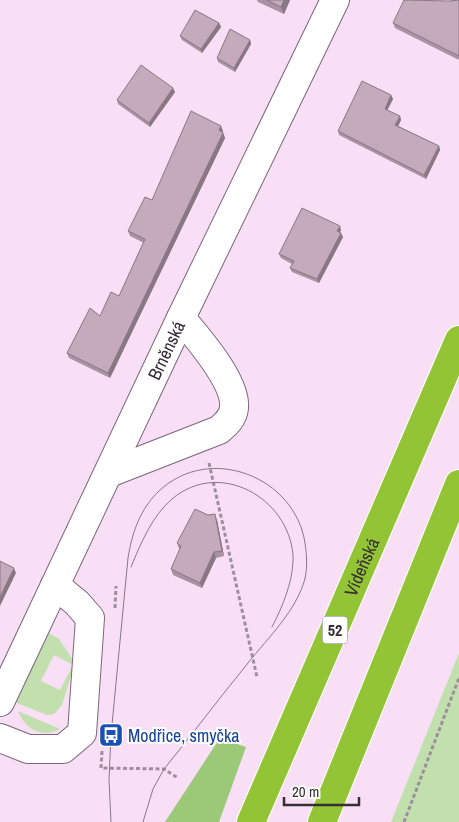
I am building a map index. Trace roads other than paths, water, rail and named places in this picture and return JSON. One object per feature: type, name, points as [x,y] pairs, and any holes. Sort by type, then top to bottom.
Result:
[{"type":"highway","name":"Vídeňská","points":[[251,822],[459,340]]},
{"type":"highway","points":[[322,822],[459,484]]},
{"type":"street","name":"Brněnská","points":[[0,702],[181,318],[335,0]]},
{"type":"street","points":[[109,473],[219,430],[229,422],[234,409],[234,397],[215,360],[181,318]]},
{"type":"street","points":[[0,738],[28,749],[63,749],[82,733],[90,618],[77,603],[55,585]]},
{"type":"tram line","points":[[111,822],[109,780],[111,735],[128,558],[138,522],[152,498],[180,477],[202,470],[225,469],[247,474],[268,485],[285,500],[298,520],[306,548],[305,580],[285,618],[164,769],[153,789],[143,822]]},
{"type":"tram line","points":[[131,567],[143,539],[153,522],[172,499],[190,488],[210,483],[230,484],[248,490],[265,501],[279,516],[288,534],[293,555],[292,573],[287,592],[272,627]]},
{"type":"place","name":"Modřice, smyčka","points":[[111,735]]}]
